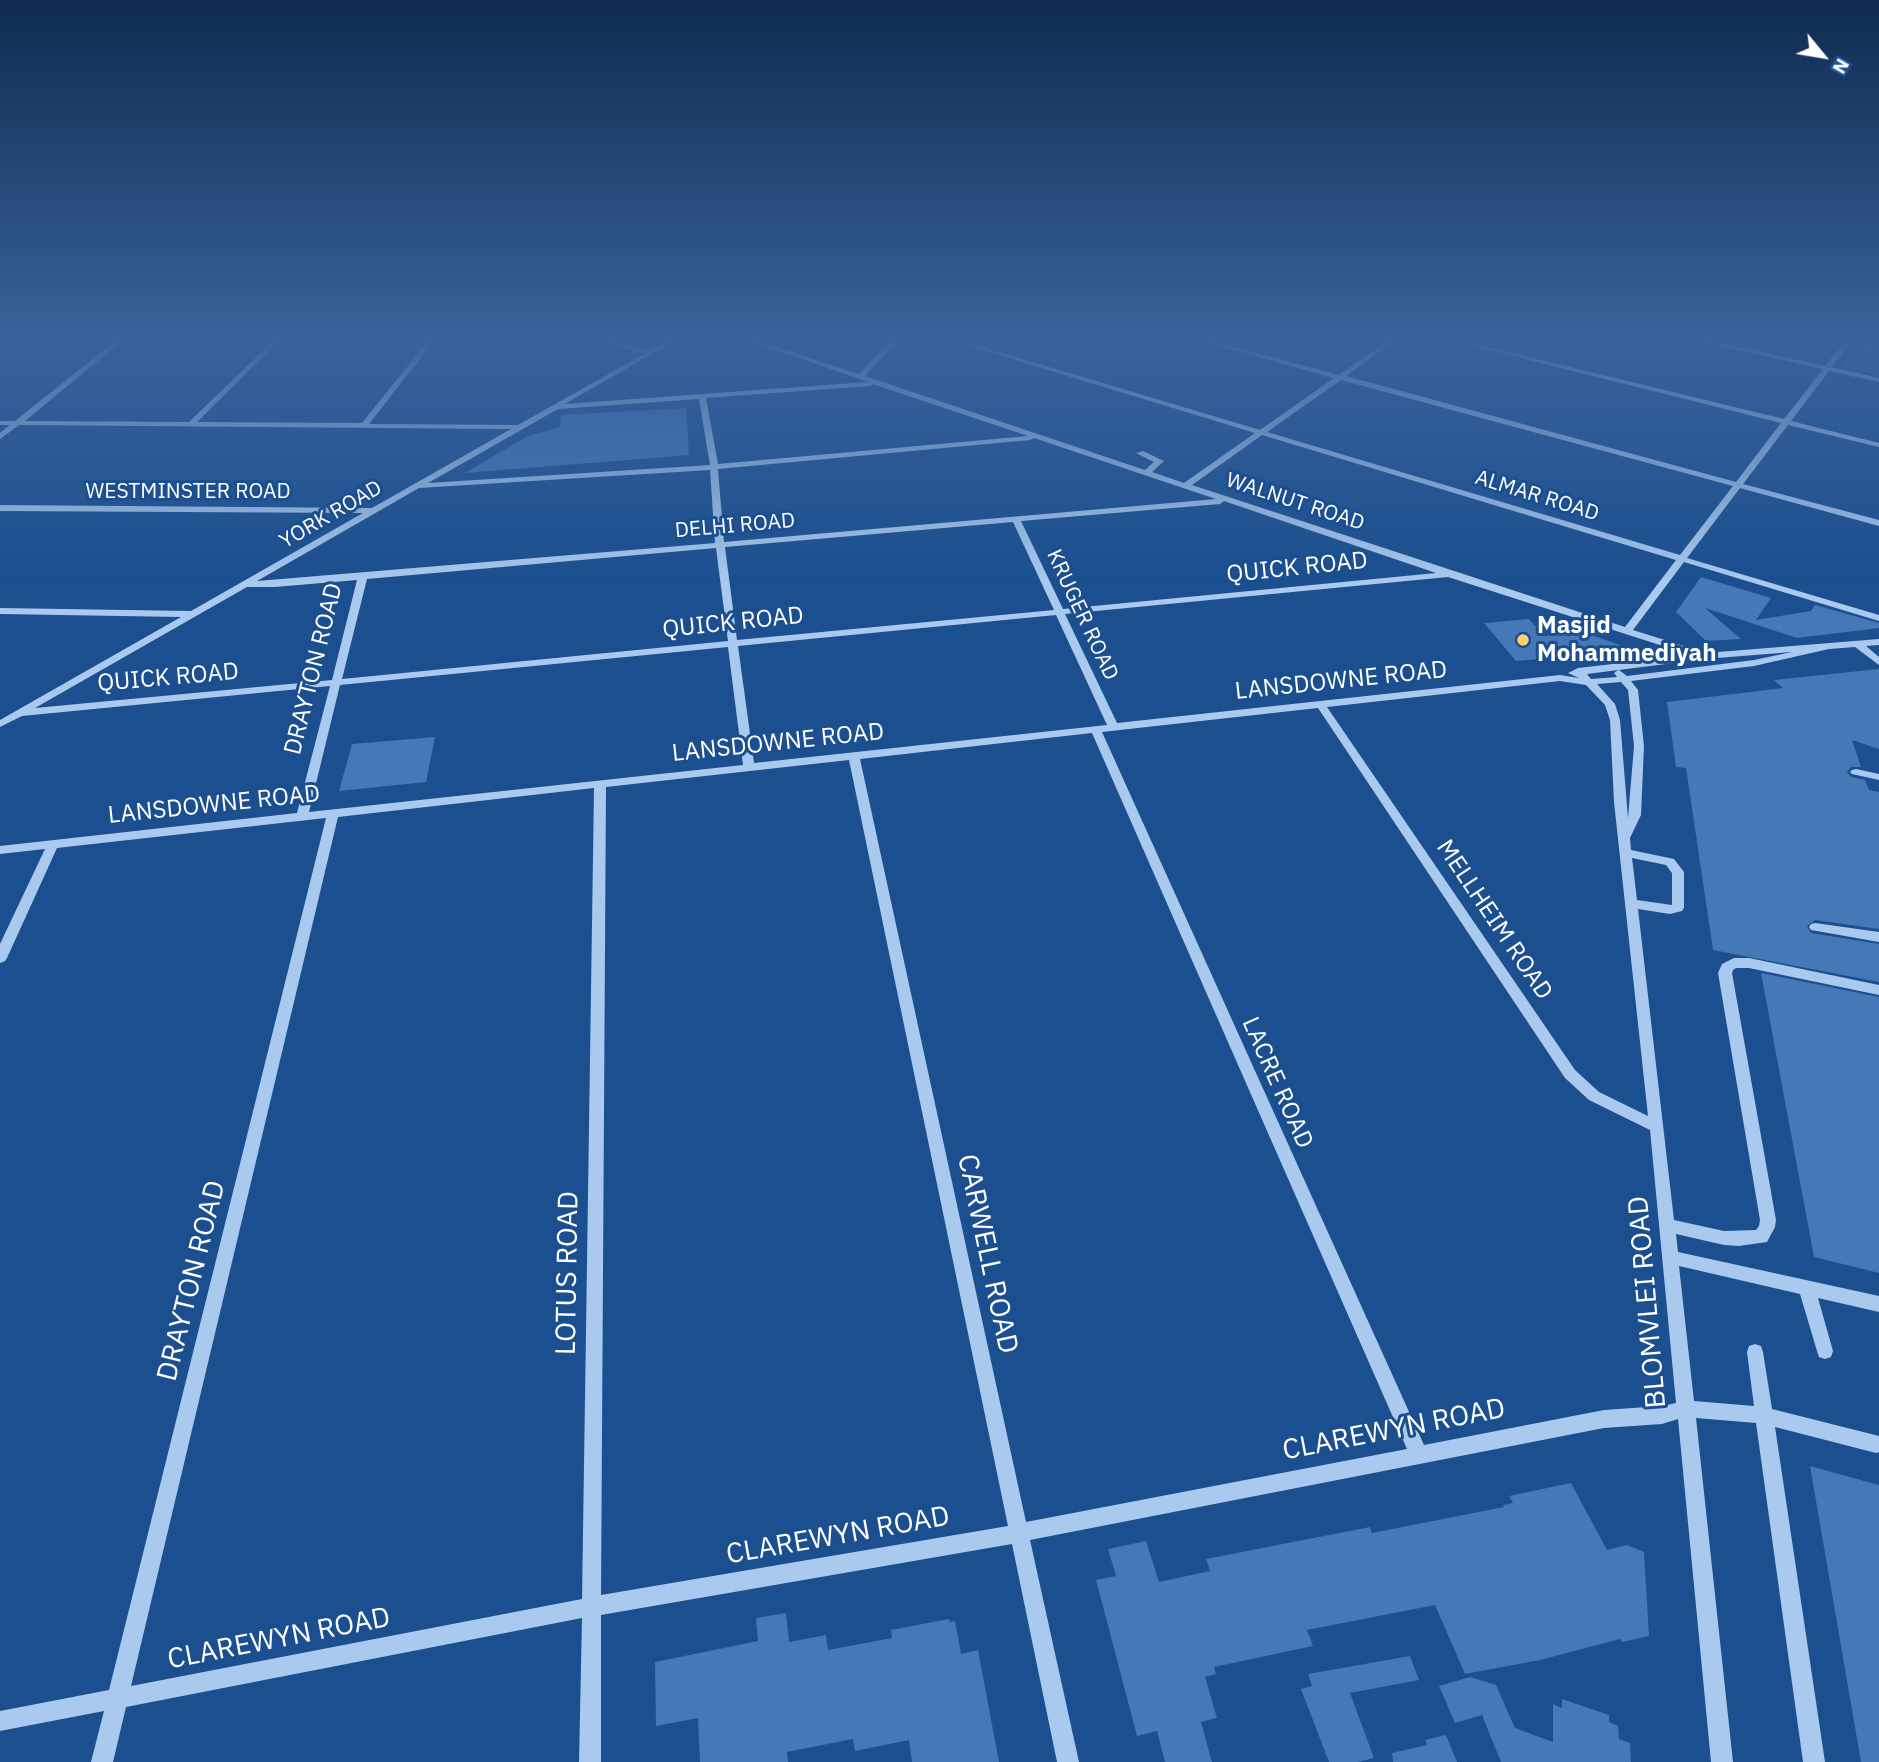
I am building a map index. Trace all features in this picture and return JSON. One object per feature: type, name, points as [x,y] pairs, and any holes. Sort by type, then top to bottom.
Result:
[{"type":"street","points":[[0,437],[22,419]]},
{"type":"street","points":[[191,424],[196,419]]},
{"type":"street","points":[[365,424],[369,419]]},
{"type":"street","name":"YORK ROAD","points":[[0,724],[532,419]]},
{"type":"street","points":[[706,419],[714,467],[720,545],[749,767]]},
{"type":"street","name":"WALNUT ROAD","points":[[984,419],[1705,656]]},
{"type":"street","name":"ALMAR ROAD","points":[[1219,419],[1879,618]]},
{"type":"street","points":[[1185,486],[1280,419]]},
{"type":"street","points":[[1498,419],[1879,523]]},
{"type":"street","points":[[1775,419],[1879,445]]},
{"type":"street","points":[[1626,632],[1788,419]]},
{"type":"street","points":[[0,422],[518,427]]},
{"type":"street","points":[[415,486],[714,467],[1037,437]]},
{"type":"street","points":[[1140,453],[1160,461],[1146,473]]},
{"type":"street","name":"DELHI ROAD","points":[[245,584],[275,584],[1227,500]]},
{"type":"street","name":"WESTMINSTER ROAD","points":[[0,508],[375,511]]},
{"type":"street","name":"KRUGER ROAD","points":[[1016,519],[1114,727]]},
{"type":"street","name":"QUICK ROAD","points":[[20,713],[1449,574]]},
{"type":"street","name":"DRAYTON ROAD","points":[[302,817],[363,575]]},
{"type":"street","points":[[0,611],[194,614]]},
{"type":"street","points":[[1637,635],[1653,648],[1659,662]]},
{"type":"street","name":"LANSDOWNE ROAD","points":[[0,850],[1560,678],[1588,682],[1624,679],[1754,663],[1825,648],[1879,642]]},
{"type":"street","points":[[1857,644],[1879,662]]},
{"type":"street","name":"LANSDOWNE ROAD","points":[[1560,678],[1578,671],[1612,666],[1782,648],[1825,648]]},
{"type":"street","name":"BLOMVLEI ROAD","points":[[1612,666],[1633,690],[1639,746],[1635,815],[1626,845]]},
{"type":"street","name":"BLOMVLEI ROAD","points":[[1578,671],[1614,712],[1620,802],[1657,1127],[1722,1762]]},
{"type":"street","name":"MELLHEIM ROAD","points":[[1321,705],[1570,1074],[1594,1096],[1657,1127]]},
{"type":"street","name":"LACRE ROAD","points":[[1096,730],[1418,1453]]},
{"type":"street","name":"CARWELL ROAD","points":[[854,756],[1068,1762]]},
{"type":"street","points":[[1856,772],[1879,777]]},
{"type":"street","name":"LOTUS ROAD","points":[[590,1762],[600,784]]},
{"type":"street","name":"DRAYTON ROAD","points":[[102,1762],[333,813]]},
{"type":"street","points":[[0,958],[53,844]]},
{"type":"street","points":[[1626,845],[1670,862],[1678,872],[1678,908],[1663,910],[1633,904]]},
{"type":"street","points":[[1815,927],[1879,937]]},
{"type":"street","points":[[1667,1225],[1739,1239],[1761,1237],[1767,1227],[1768,1220],[1725,972],[1727,967],[1734,963],[1749,963],[1879,990]]},
{"type":"street","points":[[1670,1257],[1879,1304]]},
{"type":"street","points":[[1806,1288],[1825,1350]]},
{"type":"street","points":[[1755,1352],[1814,1762]]},
{"type":"street","name":"CLAREWYN ROAD","points":[[0,1721],[590,1607],[1020,1533],[1418,1453],[1604,1419],[1662,1415],[1685,1409],[1764,1416],[1876,1444]]},
{"type":"building","points":[[561,419],[687,419],[689,455],[465,473],[528,436],[560,427]]},
{"type":"building","points":[[1701,577],[1771,598],[1756,620],[1811,611],[1815,605],[1879,623],[1879,628],[1797,638],[1705,608],[1741,639],[1706,641],[1676,612]]},
{"type":"building","points":[[1529,619],[1544,636],[1583,632],[1637,651],[1516,661],[1484,623]]},
{"type":"building","points":[[1879,669],[1879,749],[1852,740],[1861,767],[1851,767],[1847,772],[1851,777],[1865,780],[1869,790],[1879,792],[1879,929],[1815,920],[1807,926],[1811,933],[1879,944],[1879,982],[1713,950],[1686,768],[1676,767],[1667,702],[1783,688],[1774,680]]},
{"type":"building","points":[[435,737],[426,782],[339,791],[352,744]]},
{"type":"building","points":[[1761,973],[1879,997],[1879,1273],[1814,1257]]},
{"type":"building","points":[[1810,1466],[1879,1485],[1879,1762],[1861,1762]]},
{"type":"building","points":[[1571,1483],[1607,1550],[1627,1545],[1644,1552],[1649,1636],[1622,1642],[1620,1639],[1540,1660],[1465,1674],[1435,1605],[1307,1630],[1313,1646],[1214,1667],[1216,1674],[1205,1677],[1217,1718],[1201,1722],[1212,1762],[1165,1762],[1157,1731],[1137,1736],[1096,1580],[1116,1576],[1108,1549],[1146,1541],[1159,1582],[1210,1571],[1206,1559],[1370,1527],[1372,1533],[1504,1507],[1503,1505],[1513,1503],[1509,1496]]},
{"type":"building","points":[[786,1613],[789,1642],[826,1635],[828,1650],[892,1638],[891,1630],[949,1619],[950,1622],[955,1621],[961,1654],[978,1650],[999,1762],[912,1762],[909,1740],[855,1751],[853,1739],[787,1752],[788,1762],[700,1762],[698,1718],[656,1726],[655,1662],[758,1641],[756,1618]]},
{"type":"building","points":[[1410,1656],[1419,1680],[1350,1693],[1374,1758],[1358,1762],[1329,1762],[1301,1689],[1312,1686],[1308,1674]]},
{"type":"building","points":[[1470,1677],[1496,1685],[1515,1728],[1553,1742],[1553,1704],[1562,1708],[1562,1699],[1609,1715],[1609,1722],[1618,1726],[1619,1739],[1630,1743],[1631,1762],[1501,1762],[1482,1715],[1455,1723],[1439,1686]]},
{"type":"building","points":[[1446,1735],[1457,1762],[1393,1762],[1392,1753],[1427,1745],[1425,1740]]},
{"type":"place","name":"Masjid Mohammediyah","points":[[1523,640]]}]
